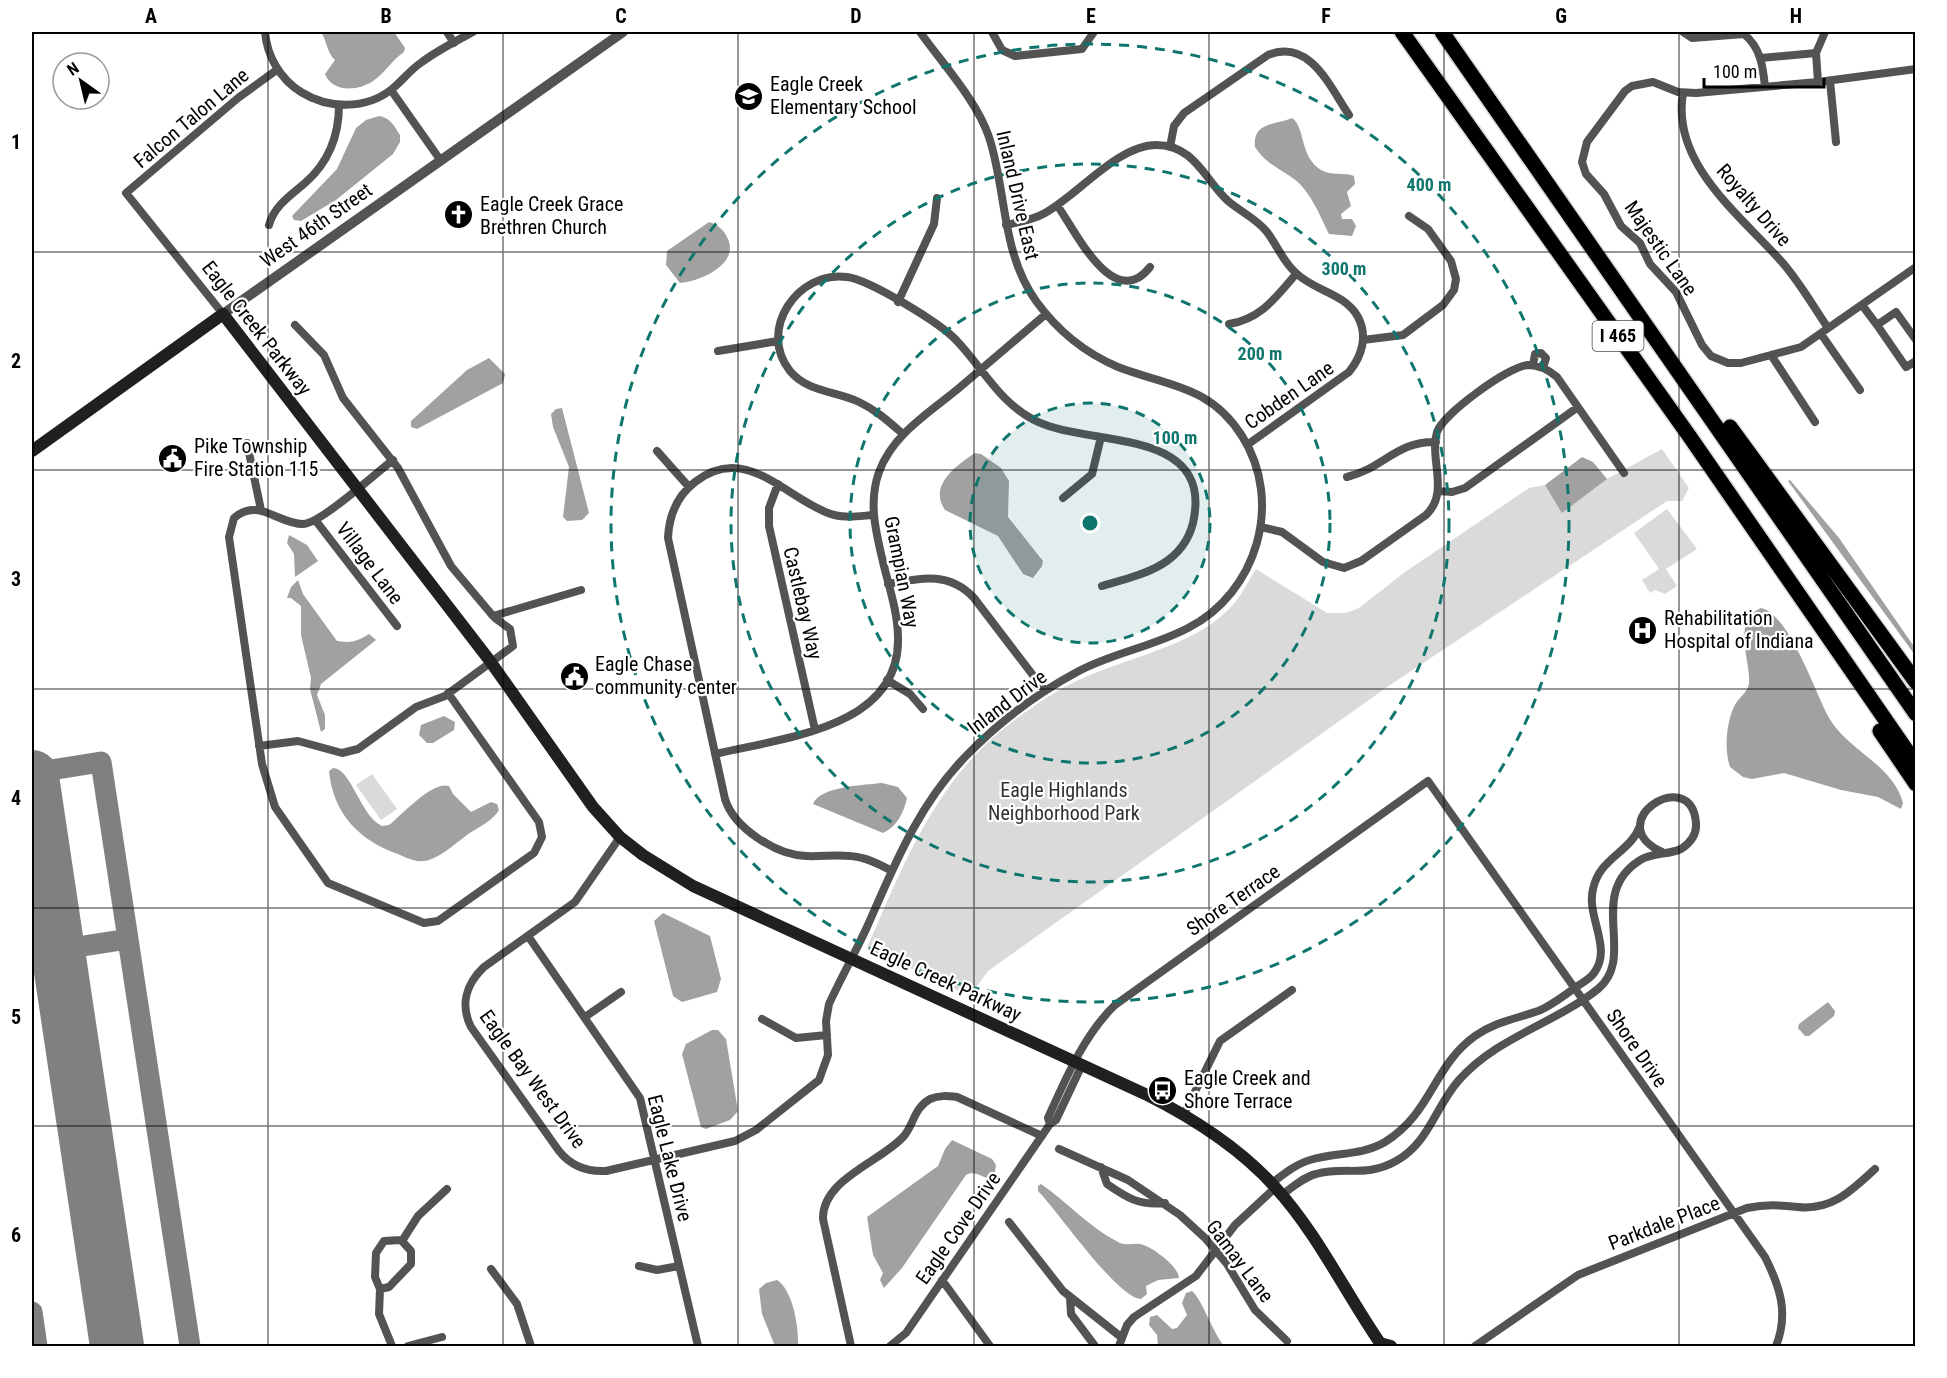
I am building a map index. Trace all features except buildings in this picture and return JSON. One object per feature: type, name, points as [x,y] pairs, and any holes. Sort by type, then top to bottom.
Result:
[{"type":"highway","name":"I 465","points":[[1402,32],[1690,437],[1916,764]]},
{"type":"highway","name":"I 465","points":[[1442,32],[1659,340],[1916,714]]},
{"type":"highway","points":[[1659,340],[1705,393],[1916,682]]},
{"type":"highway","points":[[1830,642],[1854,694],[1916,784]]},
{"type":"main road","name":"West 46th Street","points":[[32,451],[224,314]]},
{"type":"main road","name":"Eagle Creek Parkway","points":[[224,314],[490,661],[586,798],[620,837],[643,855],[682,879],[1184,1114],[1235,1149],[1276,1188],[1383,1345]]},
{"type":"street","points":[[265,32],[269,52],[278,69],[304,94],[339,105],[370,101],[391,90],[421,62],[473,32]]},
{"type":"street","points":[[447,32],[454,43]]},
{"type":"street","name":"West 46th Street","points":[[224,314],[623,32]]},
{"type":"street","name":"Inland Drive East","points":[[920,32],[985,126],[992,147],[1006,225],[1020,272],[1046,314],[1073,340],[1101,359],[1128,370],[1182,386],[1202,396],[1230,420],[1247,445],[1261,487],[1261,527],[1256,548]]},
{"type":"street","points":[[992,32],[1002,50],[1015,56],[1083,49],[1094,32]]},
{"type":"street","points":[[1683,32],[1692,38],[1744,33],[1761,58],[1765,87]]},
{"type":"street","points":[[1818,82],[1816,53],[1825,32]]},
{"type":"street","points":[[1170,147],[1174,126],[1184,113],[1268,55],[1279,51],[1294,51],[1311,60],[1349,115]]},
{"type":"street","points":[[1761,58],[1816,53]]},
{"type":"street","name":"Falcon Talon Lane","points":[[126,193],[238,98],[278,69]]},
{"type":"street","points":[[1683,93],[1830,81],[1916,69]]},
{"type":"street","points":[[1830,81],[1836,142]]},
{"type":"street","name":"Majestic Lane","points":[[1683,93],[1656,83],[1638,83],[1625,91],[1584,148],[1582,160],[1585,172],[1604,194],[1621,226],[1640,243],[1651,266],[1676,292],[1707,352],[1716,359],[1730,363],[1770,356],[1801,347],[1916,267]]},
{"type":"street","points":[[391,90],[441,160]]},
{"type":"street","name":"Royalty Drive","points":[[1683,93],[1681,125],[1707,179],[1742,222],[1788,270],[1824,331]]},
{"type":"street","points":[[269,225],[282,203],[315,174],[324,162],[337,131],[339,105]]},
{"type":"street","points":[[1006,225],[1030,221],[1057,205],[1132,151],[1150,146],[1170,147],[1194,159],[1223,196],[1263,228],[1296,274],[1350,306],[1360,322],[1363,340],[1404,335],[1443,305],[1454,290],[1456,275],[1451,261],[1431,231],[1409,216]]},
{"type":"street","name":"Eagle Creek Parkway","points":[[126,193],[224,314]]},
{"type":"street","points":[[898,302],[934,224],[937,198]]},
{"type":"street","points":[[1057,205],[1101,268],[1113,278],[1130,282],[1143,275],[1149,267]]},
{"type":"street","points":[[1229,324],[1249,319],[1262,311],[1296,274]]},
{"type":"street","points":[[903,434],[865,405],[811,386],[796,377],[784,362],[778,341],[779,323],[788,303],[798,293],[824,279],[843,277],[857,279],[947,332],[1003,398],[1033,420],[1064,432],[1150,446],[1167,453],[1187,475],[1195,504],[1187,539],[1170,560],[1149,572],[1102,586]]},
{"type":"street","points":[[1862,305],[1906,367],[1916,361]]},
{"type":"street","points":[[1877,325],[1896,312],[1916,340]]},
{"type":"street","name":"Grampian Way","points":[[715,754],[840,722],[863,709],[887,680],[895,663],[898,637],[873,515],[873,496],[879,471],[903,434],[1046,314]]},
{"type":"street","name":"Eagle Creek Parkway","points":[[295,325],[324,356],[343,398],[393,460],[414,493],[451,566],[495,618],[510,629],[513,646],[490,661]]},
{"type":"street","points":[[1824,331],[1860,390]]},
{"type":"street","name":"Cobden Lane","points":[[1247,445],[1349,372],[1360,356],[1363,340]]},
{"type":"street","points":[[718,351],[778,341]]},
{"type":"street","points":[[1533,365],[1535,354],[1541,353],[1545,358],[1543,368]]},
{"type":"street","points":[[1770,356],[1815,422]]},
{"type":"street","points":[[1261,527],[1282,532],[1326,564],[1340,567],[1351,566],[1426,515],[1434,506],[1438,491],[1436,442],[1438,430],[1447,416],[1512,370],[1533,365],[1553,374],[1624,473]]},
{"type":"street","points":[[1438,491],[1452,492],[1466,488],[1578,407]]},
{"type":"street","points":[[1064,498],[1092,474],[1101,437]]},
{"type":"street","points":[[1347,477],[1373,469],[1408,445],[1436,442]]},
{"type":"street","points":[[247,443],[261,510]]},
{"type":"street","points":[[657,451],[689,487]]},
{"type":"street","points":[[393,460],[316,521],[297,523],[261,510],[244,511],[236,516],[229,532],[259,746],[266,783],[275,807],[324,879],[335,888],[418,922],[430,923],[440,919],[534,853],[541,843],[543,833],[539,822],[448,693]]},
{"type":"street","points":[[873,515],[847,517],[830,514],[759,473],[733,469],[711,473],[689,487],[674,508],[669,538],[715,754],[728,807],[737,822],[749,832],[795,855],[853,856],[892,871]]},
{"type":"street","name":"Castlebay Way","points":[[778,484],[769,508],[769,526],[815,730]]},
{"type":"street","name":"Village Lane","points":[[316,521],[397,626]]},
{"type":"street","name":"Inland Drive","points":[[827,1035],[829,1004],[920,813],[949,775],[993,730],[1044,691],[1094,664],[1172,635],[1209,616],[1237,586],[1256,548]]},
{"type":"street","points":[[888,584],[932,577],[960,586],[974,598],[1044,691]]},
{"type":"street","points":[[495,618],[581,590]]},
{"type":"street","points":[[259,746],[298,741],[337,752],[350,752],[416,707],[448,693],[490,661]]},
{"type":"street","points":[[887,680],[910,694],[923,710]]},
{"type":"street","name":"Shore Drive","points":[[1428,781],[1765,1257],[1779,1285],[1783,1318],[1776,1347]]},
{"type":"street","name":"Shore Terrace","points":[[1079,1063],[1097,1023],[1118,1002],[1428,781]]},
{"type":"street","points":[[1009,1222],[1043,1269],[1070,1298],[1120,1342],[1136,1314],[1196,1276],[1215,1249],[1249,1210],[1309,1160],[1348,1155],[1384,1143],[1417,1116],[1446,1066],[1473,1037],[1500,1022],[1543,1009],[1592,976],[1601,960],[1601,946],[1592,901],[1595,882],[1608,860],[1630,843],[1648,807],[1663,798],[1679,799],[1693,811],[1696,827],[1691,841],[1678,851],[1662,852],[1633,866],[1618,884],[1611,909],[1614,952],[1612,968],[1603,984],[1548,1022],[1504,1042],[1478,1060],[1447,1095],[1421,1141],[1397,1161],[1366,1172],[1317,1174],[1276,1188]]},
{"type":"street","points":[[1641,822],[1646,841],[1662,852]]},
{"type":"street","points":[[528,936],[579,898],[620,837]]},
{"type":"street","name":"Eagle Bay West Drive","points":[[528,936],[476,975],[465,1002],[467,1017],[473,1030],[570,1162],[583,1168],[598,1171],[654,1160],[735,1141],[756,1130],[819,1080],[828,1055],[827,1035]]},
{"type":"street","name":"Eagle Lake Drive","points":[[528,936],[638,1093],[698,1347]]},
{"type":"street","points":[[1184,1114],[1220,1041],[1292,990]]},
{"type":"street","points":[[585,1017],[621,992]]},
{"type":"street","points":[[762,1019],[796,1038],[827,1035]]},
{"type":"street","name":"Eagle Cove Drive","points":[[890,1347],[906,1334],[1050,1124],[1048,1118],[1079,1063]]},
{"type":"street","points":[[851,1347],[823,1219],[828,1197],[839,1185],[902,1138],[915,1114],[931,1099],[942,1096],[957,1097],[1041,1136]]},
{"type":"street","name":"Gamay Lane","points":[[1059,1149],[1101,1167],[1165,1203],[1215,1249],[1236,1277],[1255,1310],[1287,1341]]},
{"type":"street","points":[[1101,1167],[1107,1184],[1137,1202],[1149,1205],[1165,1203]]},
{"type":"street","name":"Parkdale Place","points":[[1475,1347],[1578,1275],[1763,1204],[1810,1207],[1828,1204],[1848,1195],[1875,1169]]},
{"type":"street","points":[[402,1241],[418,1216],[447,1189]]},
{"type":"street","points":[[380,1289],[389,1287],[411,1264],[411,1251],[402,1241],[390,1239],[378,1248],[375,1277],[380,1289],[378,1311],[392,1347]]},
{"type":"street","points":[[639,1266],[657,1270],[679,1266]]},
{"type":"street","points":[[491,1269],[517,1304],[531,1347]]},
{"type":"street","points":[[942,1280],[990,1347]]},
{"type":"street","points":[[1070,1298],[1071,1314],[1095,1347]]},
{"type":"street","points":[[408,1347],[442,1337]]},
{"type":"green space","name":"Eagle Highlands Neighborhood Park","points":[[1662,449],[1689,488],[1682,501],[1667,501],[1390,685],[988,971],[970,996],[867,948],[913,846],[958,775],[985,745],[1014,720],[1056,692],[1100,671],[1193,635],[1214,622],[1235,603],[1256,569],[1327,613],[1346,613],[1359,608],[1405,572],[1529,488],[1545,485],[1563,512],[1607,479]]},
{"type":"green space","points":[[1667,509],[1697,549],[1666,569],[1677,586],[1665,594],[1655,590],[1650,593],[1642,580],[1659,569],[1634,533]]},
{"type":"green space","points":[[372,774],[397,809],[381,820],[356,785]]},
{"type":"shaded area","points":[[321,32],[394,32],[405,48],[404,52],[373,81],[361,87],[340,87],[333,85],[325,74],[335,60]]},
{"type":"shaded area","points":[[379,116],[389,121],[400,135],[400,142],[393,154],[336,200],[301,221],[294,220],[292,216],[337,169],[356,128],[366,120]]},
{"type":"shaded area","points":[[1292,118],[1299,128],[1306,150],[1314,164],[1325,172],[1354,176],[1355,184],[1347,192],[1351,206],[1341,214],[1342,219],[1352,219],[1356,226],[1352,236],[1329,234],[1300,184],[1268,162],[1255,147],[1257,133],[1261,129]]},
{"type":"shaded area","points":[[709,222],[726,234],[730,246],[729,255],[717,269],[699,279],[680,283],[666,265],[667,251]]},
{"type":"shaded area","points":[[489,358],[505,374],[503,383],[417,429],[411,427],[411,421],[467,370]]},
{"type":"shaded area","points":[[562,408],[589,513],[582,520],[567,521],[563,517],[569,467],[553,427],[551,414],[556,409]]},
{"type":"shaded area","points":[[975,453],[981,454],[1001,468],[1009,481],[1008,517],[1043,561],[1033,578],[1023,574],[998,536],[945,510],[941,501],[942,484],[960,463]]},
{"type":"shaded area","points":[[1582,457],[1593,462],[1607,479],[1562,513],[1545,485]]},
{"type":"shaded area","points":[[1790,480],[1839,538],[1915,648],[1915,655],[1788,481]]},
{"type":"shaded area","points":[[289,535],[307,545],[318,561],[295,577],[294,554],[287,543]]},
{"type":"shaded area","points":[[298,580],[303,594],[337,641],[353,641],[369,634],[376,640],[321,684],[317,695],[325,715],[325,729],[321,732],[310,689],[311,678],[301,635],[301,606],[291,598],[287,598],[291,587]]},
{"type":"shaded area","points":[[1761,608],[1771,613],[1791,638],[1836,728],[1880,767],[1898,789],[1903,803],[1901,809],[1878,797],[1841,790],[1784,773],[1752,779],[1743,777],[1730,767],[1727,744],[1728,726],[1736,703],[1746,692],[1749,684],[1744,642],[1745,631],[1752,614]]},
{"type":"shaded area","points":[[444,716],[455,722],[454,730],[433,743],[427,743],[419,735],[421,725]]},
{"type":"shaded area","points":[[333,768],[345,776],[368,813],[382,826],[389,825],[426,793],[442,786],[449,786],[453,794],[471,812],[491,802],[497,804],[499,810],[489,821],[439,856],[425,861],[413,860],[372,842],[351,824],[336,800],[329,771]]},
{"type":"shaded area","points":[[882,783],[898,787],[907,798],[899,818],[883,833],[813,804],[824,793],[833,790]]},
{"type":"shaded area","points":[[663,913],[710,936],[721,979],[717,992],[682,1002],[673,996],[654,921]]},
{"type":"shaded area","points":[[1828,1002],[1835,1011],[1834,1016],[1809,1036],[1805,1036],[1798,1028],[1799,1024]]},
{"type":"shaded area","points":[[712,1030],[718,1030],[726,1039],[738,1111],[730,1120],[706,1129],[701,1127],[682,1054],[686,1044]]},
{"type":"shaded area","points":[[952,1140],[992,1159],[996,1165],[994,1178],[986,1178],[973,1173],[966,1175],[902,1268],[884,1288],[880,1280],[883,1273],[873,1255],[867,1217],[938,1166],[945,1149]]},
{"type":"shaded area","points":[[1041,1184],[1107,1236],[1120,1243],[1140,1244],[1158,1253],[1175,1268],[1179,1278],[1158,1280],[1146,1286],[1147,1294],[1141,1299],[1130,1295],[1103,1269],[1038,1191],[1038,1186]]},
{"type":"shaded area","points":[[777,1280],[783,1285],[791,1301],[796,1320],[798,1346],[775,1346],[762,1314],[759,1289],[766,1283]]},
{"type":"shaded area","points":[[1192,1291],[1224,1346],[1158,1346],[1157,1335],[1149,1325],[1150,1317],[1157,1315],[1172,1329],[1177,1328],[1187,1315],[1182,1303],[1186,1293]]},
{"type":"taxiway","points":[[32,773],[101,762],[190,1346]]},
{"type":"taxiway","points":[[32,954],[128,939]]},
{"type":"taxiway","points":[[32,1312],[37,1346]]},
{"type":"runway","points":[[32,777],[117,1346]]},
{"type":"place","name":"Eagle Creek Elementary School","points":[[749,96]]},
{"type":"place","name":"Eagle Creek Grace Brethren Church","points":[[459,215]]},
{"type":"place","name":"Pike Township Fire Station 115","points":[[173,458]]},
{"type":"place","name":"Rehabilitation Hospital of Indiana","points":[[1643,630]]},
{"type":"place","name":"Eagle Chase community center","points":[[574,676]]},
{"type":"place","name":"Eagle Creek and Shore Terrace","points":[[1163,1090]]}]
